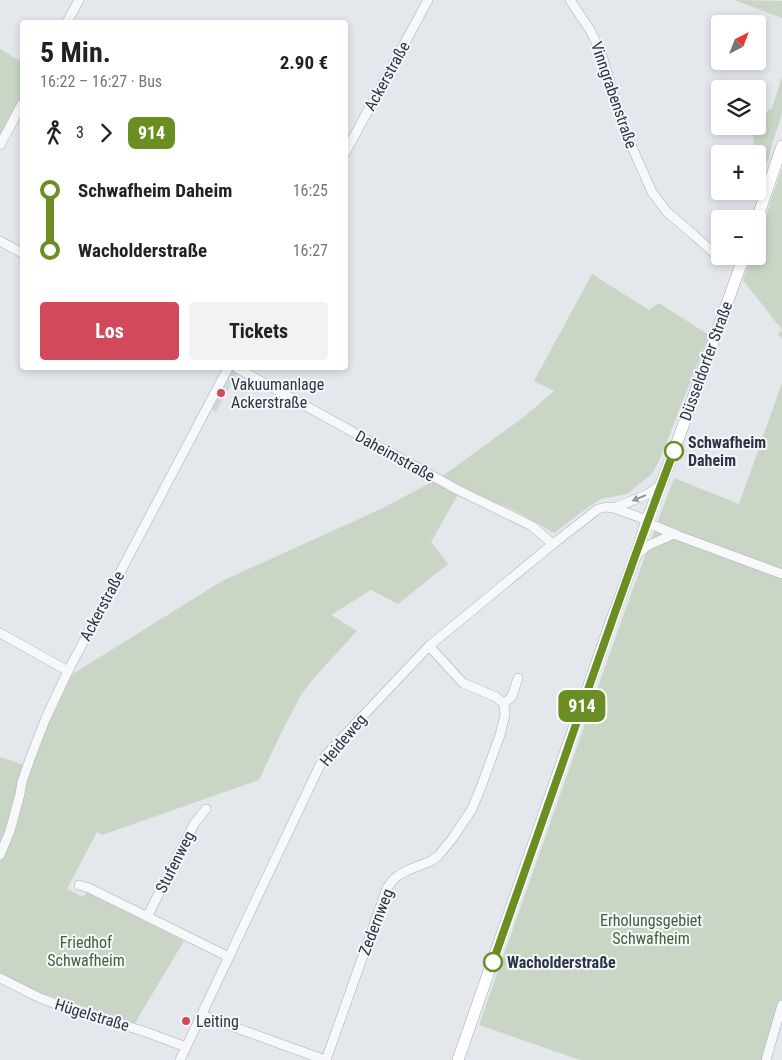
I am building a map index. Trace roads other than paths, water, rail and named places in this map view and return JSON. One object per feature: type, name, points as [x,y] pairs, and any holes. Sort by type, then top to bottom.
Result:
[{"type":"main road","points":[[760,210],[782,146]]},
{"type":"main road","name":"Düsseldorfer Straße","points":[[458,1060],[636,556],[647,520],[741,265]]},
{"type":"street","points":[[68,20],[79,0]]},
{"type":"street","name":"Ackerstraße","points":[[348,147],[428,0]]},
{"type":"street","name":"Vinngrabenstraße","points":[[570,0],[590,30],[601,52],[623,127],[652,192],[667,212],[711,250]]},
{"type":"street","points":[[0,145],[20,108]]},
{"type":"street","points":[[0,241],[20,252]]},
{"type":"street","name":"Ackerstraße","points":[[0,855],[10,831],[22,782],[45,720],[68,671],[227,370]]},
{"type":"street","name":"Daheimstraße","points":[[241,370],[458,490],[532,526],[553,544]]},
{"type":"street","name":"Heideweg","points":[[180,1060],[326,755],[429,646],[553,544],[598,509],[614,508],[648,494],[661,485]]},
{"type":"street","points":[[614,508],[647,520],[674,534],[782,574]]},
{"type":"street","points":[[636,556],[647,546],[674,534]]},
{"type":"street","points":[[0,633],[68,671]]},
{"type":"street","points":[[429,646],[463,683],[496,697],[504,704]]},
{"type":"street","name":"Zedernweg","points":[[326,1060],[387,888],[399,875],[438,856],[472,809],[500,735],[506,715],[504,704],[512,696],[518,678]]},
{"type":"street","name":"Stufenweg","points":[[147,917],[194,824],[206,809]]},
{"type":"street","points":[[79,885],[89,888],[229,957]]},
{"type":"street","name":"Hügelstraße","points":[[0,978],[40,998],[66,1008],[143,1031],[186,1047]]},
{"type":"street","points":[[766,1060],[782,1005]]},
{"type":"street","points":[[201,1015],[326,1060]]},
{"type":"place","name":"Vakuumanlage Ackerstraße","points":[[221,393]]},
{"type":"place","name":"Schwafheim Daheim","points":[[674,451]]},
{"type":"place","name":"Wacholderstraße","points":[[493,962]]},
{"type":"place","name":"Leiting","points":[[186,1021]]},
{"type":"park label","name":"Erholungsgebiet Schwafheim","points":[[651,929]]},
{"type":"park label","name":"Friedhof Schwafheim","points":[[86,951]]}]
